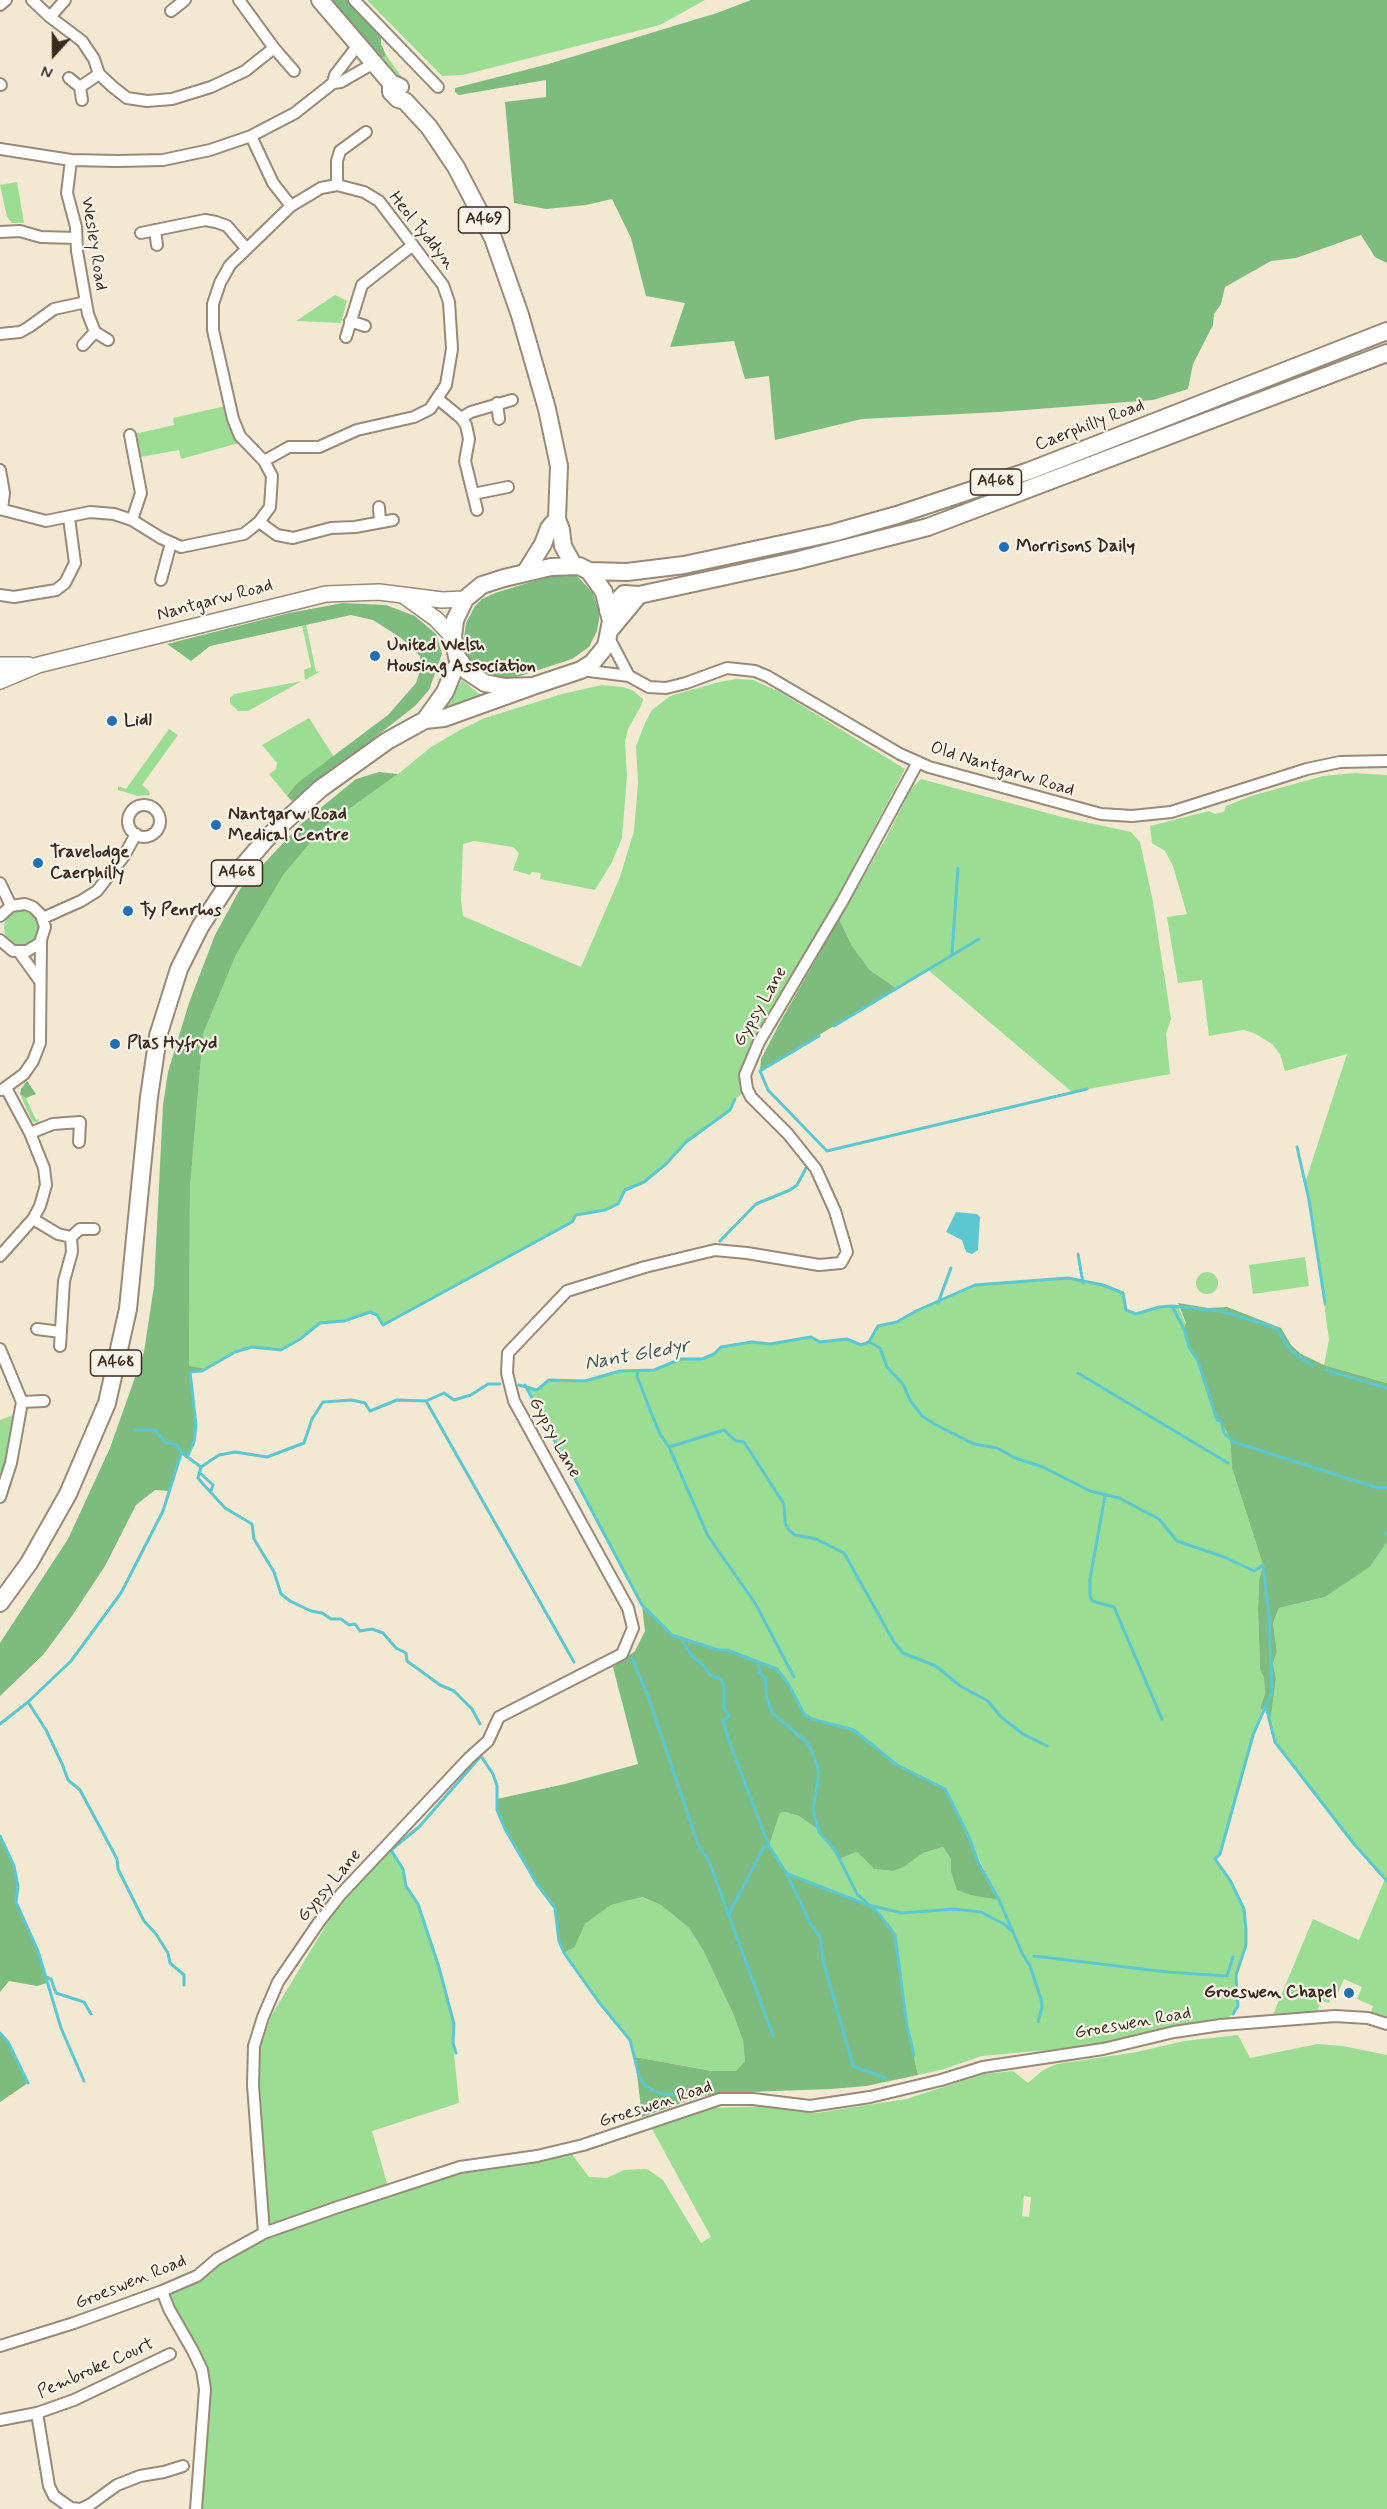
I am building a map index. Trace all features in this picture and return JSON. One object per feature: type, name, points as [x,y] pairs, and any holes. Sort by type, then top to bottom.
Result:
[{"type":"main road","name":"A469","points":[[320,0],[391,83],[399,85],[405,93],[405,101],[429,127],[456,167],[497,249],[520,315],[547,409],[559,466],[556,519],[561,530],[563,546],[581,569]]},
{"type":"main road","name":"Caerphilly Road","points":[[581,569],[627,572],[684,565],[833,533],[897,515],[1029,471],[1387,331]]},
{"type":"main road","name":"A468","points":[[608,611],[624,594],[639,595],[836,551],[928,527],[1387,353]]},
{"type":"main road","name":"A469","points":[[525,573],[556,519]]},
{"type":"main road","points":[[610,634],[604,592],[581,569],[551,567],[482,585],[465,599],[455,620],[453,637],[457,657],[467,671],[485,682],[505,687],[533,686],[581,670],[601,654],[610,634],[639,595]]},
{"type":"main road","name":"Nantgarw Road","points":[[0,681],[38,665],[326,594],[378,592],[404,596],[465,599]]},
{"type":"main road","name":"Nantgarw Road","points":[[404,596],[436,619],[453,637]]},
{"type":"main road","name":"A468","points":[[425,720],[445,692],[454,670],[461,662]]},
{"type":"main road","name":"Nantgarw Road","points":[[0,665],[38,665]]},
{"type":"main road","name":"A468","points":[[0,1603],[29,1563],[68,1494],[107,1403],[128,1308],[149,1097],[158,1036],[179,969],[200,927],[230,881],[268,837],[320,789],[387,741],[425,720],[444,718],[533,686]]},
{"type":"street","points":[[0,5],[6,0]]},
{"type":"street","points":[[32,0],[50,18],[82,41],[94,59],[99,74],[127,98],[147,101],[172,99],[211,87],[245,72],[274,48]]},
{"type":"street","points":[[50,18],[65,0]]},
{"type":"street","points":[[171,11],[185,0]]},
{"type":"street","points":[[238,0],[294,71]]},
{"type":"street","points":[[354,0],[438,87]]},
{"type":"street","points":[[333,83],[335,75],[358,45]]},
{"type":"street","points":[[0,149],[71,160],[163,160],[210,150],[251,136],[295,112],[333,83],[341,82],[374,63]]},
{"type":"street","points":[[80,87],[99,74]]},
{"type":"street","points":[[69,78],[80,87],[82,100]]},
{"type":"street","points":[[0,470],[4,493],[1,509],[46,521],[90,512],[114,514],[132,520],[181,547],[244,534],[260,522],[270,507],[273,490],[272,476],[264,461],[240,436],[233,419],[213,330],[213,304],[220,282],[230,265],[246,248],[291,206],[321,188],[337,185],[337,161],[340,151],[366,132]]},
{"type":"street","points":[[251,136],[273,183],[291,206]]},
{"type":"street","name":"Wesley Road","points":[[71,160],[67,193],[76,226],[86,302],[95,332]]},
{"type":"street","name":"Heol Tyddyn","points":[[337,185],[364,192],[379,201],[443,285],[449,302],[452,349],[446,386],[438,399]]},
{"type":"street","points":[[141,233],[205,220],[227,226],[246,248]]},
{"type":"street","points":[[1,229],[41,237],[76,238]]},
{"type":"street","points":[[155,230],[157,245]]},
{"type":"street","points":[[346,337],[362,285],[413,245]]},
{"type":"street","points":[[0,334],[20,332],[54,309],[86,302]]},
{"type":"street","points":[[350,321],[365,326]]},
{"type":"street","points":[[83,345],[95,332],[108,340]]},
{"type":"street","points":[[264,461],[289,447],[319,447],[357,430],[414,417],[430,409],[438,399],[461,418],[469,440],[465,461],[477,510]]},
{"type":"street","points":[[461,418],[471,412],[512,400]]},
{"type":"street","points":[[497,403],[499,419]]},
{"type":"street","points":[[130,435],[141,493],[132,520]]},
{"type":"street","points":[[473,494],[508,487]]},
{"type":"street","points":[[379,507],[380,522]]},
{"type":"street","points":[[0,595],[14,597],[56,590],[65,583],[75,562],[69,518]]},
{"type":"street","points":[[260,522],[277,535],[293,538],[331,528],[393,520]]},
{"type":"street","points":[[158,572],[171,543]]},
{"type":"street","points":[[610,634],[629,676]]},
{"type":"street","name":"Old Nantgarw Road","points":[[581,670],[629,676],[649,687],[666,688],[727,668],[755,672],[767,676],[918,762],[961,777],[1080,810],[1131,816],[1179,810],[1328,764],[1387,761]]},
{"type":"street","name":"Gypsy Lane","points":[[264,2233],[253,2085],[254,2046],[278,1982],[341,1894],[469,1758],[489,1741],[499,1717],[622,1654],[633,1628],[628,1608],[514,1401],[507,1373],[508,1353],[567,1291],[645,1266],[715,1250],[819,1265],[841,1263],[847,1252],[835,1211],[816,1169],[788,1134],[751,1097],[745,1075],[759,1042],[842,902],[918,762]]},
{"type":"street","points":[[43,918],[97,891],[124,856],[136,834]]},
{"type":"street","points":[[0,883],[11,906]]},
{"type":"street","points":[[0,916],[11,906],[19,904],[33,907],[43,918],[45,927],[41,941],[40,1035],[37,1052],[24,1074],[3,1090],[30,1133],[46,1175],[44,1195],[33,1219],[0,1255]]},
{"type":"street","points":[[0,940],[6,947],[19,952],[40,981]]},
{"type":"street","points":[[19,952],[33,949],[41,941]]},
{"type":"street","points":[[79,1142],[81,1109]]},
{"type":"street","points":[[30,1133],[53,1124],[80,1122]]},
{"type":"street","points":[[33,1219],[58,1234],[71,1237]]},
{"type":"street","points":[[60,1346],[64,1281],[72,1252],[71,1237],[73,1232],[80,1229],[94,1229]]},
{"type":"street","points":[[37,1329],[61,1332]]},
{"type":"street","points":[[0,1349],[22,1402],[9,1472],[0,1497]]},
{"type":"street","points":[[22,1402],[44,1401]]},
{"type":"street","name":"Groeswen Road","points":[[0,2346],[162,2292],[197,2276],[217,2259],[264,2233],[460,2167],[537,2156],[583,2145],[720,2099],[753,2099],[810,2106],[870,2097],[983,2067],[1103,2049],[1174,2032],[1221,2025],[1335,2016],[1368,2019],[1387,2024]]},
{"type":"street","points":[[162,2292],[169,2309],[193,2350],[205,2389],[196,2509]]},
{"type":"street","name":"Pembroke Court","points":[[0,2420],[37,2413],[74,2400],[170,2354]]},
{"type":"street","points":[[37,2413],[49,2486],[54,2496],[72,2508],[81,2509],[117,2486],[140,2476],[183,2466]]},
{"type":"green space","points":[[330,0],[347,0],[381,37],[381,44],[386,55],[381,59]]},
{"type":"green space","points":[[367,0],[705,0],[660,25],[463,75],[442,76]]},
{"type":"green space","points":[[751,0],[1387,0],[1387,263],[1375,257],[1361,235],[1296,258],[1271,261],[1225,287],[1221,304],[1214,314],[1213,325],[1193,364],[1188,389],[1153,400],[999,412],[862,419],[775,440],[769,376],[745,379],[734,341],[670,347],[685,303],[646,296],[631,238],[612,199],[586,205],[546,209],[514,203],[505,102],[546,97],[546,80],[459,95],[455,92],[455,88],[545,65],[717,13]]},
{"type":"green space","points":[[386,55],[404,80],[403,86],[381,59]]},
{"type":"green space","points":[[17,182],[24,223],[12,223],[7,217],[0,185]]},
{"type":"green space","points":[[335,295],[347,301],[341,323],[296,321]]},
{"type":"green space","points":[[230,405],[246,441],[181,459],[179,450],[135,458],[130,435],[174,425],[173,418]]},
{"type":"green space","points":[[557,574],[577,576],[593,593],[599,619],[597,631],[589,647],[572,659],[517,677],[498,678],[475,669],[466,658],[463,644],[466,623],[475,606],[482,599],[495,593]]},
{"type":"green space","points":[[343,603],[386,605],[415,616],[436,634],[442,654],[429,690],[415,706],[305,792],[295,804],[287,796],[296,784],[388,715],[416,683],[420,671],[420,656],[401,638],[373,620],[351,615],[210,646],[191,661],[167,644],[289,613]]},
{"type":"green space","points":[[306,624],[316,672],[321,671],[305,680],[304,670],[311,667],[302,625]]},
{"type":"green space","points":[[736,679],[753,680],[780,692],[905,769],[837,898],[751,1046],[741,1072],[742,1094],[735,1099],[730,1110],[686,1142],[666,1164],[644,1182],[625,1190],[618,1204],[605,1210],[576,1215],[572,1222],[383,1325],[377,1315],[370,1312],[344,1321],[320,1323],[281,1350],[252,1347],[235,1352],[206,1369],[189,1367],[190,1188],[203,1034],[236,955],[284,874],[324,827],[398,774],[431,747],[460,730],[485,718],[562,694],[602,685],[623,687],[632,690],[643,699],[628,729],[625,742],[627,776],[622,838],[612,862],[595,890],[540,879],[541,873],[532,872],[530,875],[513,870],[519,853],[513,847],[474,841],[463,844],[461,900],[463,916],[581,967],[620,877],[634,831],[638,783],[636,746],[645,723],[652,710],[670,696]]},
{"type":"green space","points":[[462,680],[484,698],[440,711],[449,701]]},
{"type":"green space","points":[[302,681],[248,711],[238,711],[230,703],[230,698],[234,694]]},
{"type":"green space","points":[[309,718],[334,757],[296,784],[287,796],[269,774],[276,769],[277,763],[262,745]]},
{"type":"green space","points":[[169,729],[178,735],[142,785],[150,795],[138,796],[118,790],[118,786],[126,789]]},
{"type":"green space","points":[[379,772],[398,774],[324,827],[284,874],[236,955],[203,1034],[190,1188],[189,1366],[206,1369],[190,1372],[196,1425],[194,1442],[187,1457],[181,1454],[170,1491],[155,1490],[136,1505],[105,1566],[72,1616],[43,1655],[0,1696],[0,1643],[68,1539],[110,1448],[144,1352],[154,1286],[163,1105],[168,1072],[189,1003],[215,935],[240,889],[301,824],[356,779]]},
{"type":"green space","points":[[1355,773],[1387,775],[1387,1383],[1324,1365],[1329,1340],[1314,1229],[1305,1183],[1347,1054],[1285,1071],[1280,1054],[1272,1044],[1254,1033],[1243,1030],[1209,1036],[1202,980],[1178,983],[1167,917],[1187,914],[1173,866],[1165,851],[1152,843],[1150,826],[1209,811],[1215,814],[1224,812],[1226,806],[1251,796],[1323,776]]},
{"type":"green space","points":[[921,779],[1062,817],[1131,832],[1140,842],[1153,902],[1171,1019],[1166,1034],[1170,1074],[1072,1092],[927,969],[896,988],[870,970],[852,946],[839,919],[886,838],[911,789]]},
{"type":"green space","points":[[21,911],[33,916],[38,928],[33,940],[21,945],[9,940],[4,928],[9,916]]},
{"type":"green space","points":[[839,919],[852,946],[870,970],[896,988],[760,1071],[761,1059]]},
{"type":"green space","points":[[27,1081],[36,1094],[26,1098],[20,1094]]},
{"type":"green space","points":[[20,1094],[26,1098],[36,1120],[39,1119],[38,1123],[32,1121]]},
{"type":"green space","points":[[1305,1257],[1309,1286],[1253,1294],[1249,1265]]},
{"type":"green space","points":[[1207,1272],[1215,1275],[1218,1283],[1215,1291],[1207,1294],[1199,1291],[1196,1283],[1199,1275]]},
{"type":"green space","points":[[1068,1278],[1103,1285],[1123,1293],[1126,1310],[1136,1314],[1159,1307],[1178,1307],[1186,1324],[1189,1347],[1198,1361],[1217,1419],[1221,1421],[1230,1438],[1232,1468],[1263,1565],[1259,1580],[1258,1610],[1260,1669],[1264,1678],[1265,1694],[1220,1854],[1216,1859],[1230,1880],[1244,1909],[1246,1945],[1236,1975],[1238,2006],[1226,2021],[1179,2026],[1131,2040],[1091,2046],[982,2056],[918,2075],[907,2026],[895,1935],[868,1905],[787,1874],[769,1846],[780,1813],[785,1812],[799,1816],[817,1829],[839,1859],[857,1852],[874,1869],[893,1871],[904,1867],[923,1853],[943,1847],[951,1859],[951,1871],[998,1900],[950,1796],[945,1789],[897,1765],[854,1730],[812,1719],[804,1714],[777,1669],[727,1650],[718,1650],[672,1635],[642,1605],[525,1385],[537,1390],[549,1380],[585,1381],[620,1371],[654,1370],[681,1359],[702,1359],[714,1354],[721,1347],[752,1342],[770,1344],[811,1337],[820,1342],[847,1339],[861,1345],[869,1342],[878,1326],[897,1322],[975,1285]]},
{"type":"green space","points":[[1178,1303],[1208,1308],[1227,1307],[1281,1328],[1291,1345],[1301,1354],[1324,1365],[1387,1383],[1387,1542],[1370,1567],[1325,1597],[1279,1608],[1273,1623],[1277,1652],[1273,1663],[1276,1679],[1270,1724],[1266,1707],[1262,1710],[1260,1708],[1265,1694],[1264,1678],[1260,1669],[1258,1610],[1259,1580],[1263,1565],[1232,1468],[1230,1438],[1221,1421],[1217,1420],[1198,1361],[1189,1347],[1184,1329],[1186,1323]]},
{"type":"green space","points":[[13,1415],[4,1476],[0,1475],[0,1420]]},
{"type":"green space","points":[[1387,1542],[1387,2020],[1370,2015],[1373,2006],[1357,1999],[1362,1987],[1344,1979],[1335,2000],[1331,1998],[1329,2003],[1321,2001],[1317,2013],[1272,2017],[1313,1919],[1359,1940],[1385,1879],[1354,1844],[1275,1742],[1270,1724],[1276,1679],[1273,1663],[1277,1652],[1273,1623],[1279,1608],[1325,1597],[1370,1567]]},
{"type":"green space","points":[[642,1605],[672,1635],[718,1650],[727,1650],[777,1669],[789,1685],[804,1714],[812,1719],[854,1730],[897,1765],[945,1789],[950,1796],[979,1864],[999,1900],[957,1890],[951,1871],[951,1859],[943,1847],[923,1853],[904,1867],[893,1871],[874,1869],[857,1852],[839,1859],[817,1829],[799,1816],[785,1812],[780,1813],[769,1846],[787,1874],[868,1905],[879,1914],[895,1935],[907,2026],[918,2075],[866,2086],[721,2093],[698,2097],[642,2117],[635,2057],[712,2071],[736,2071],[745,2061],[743,2041],[734,2016],[703,1950],[689,1928],[661,1905],[642,1897],[611,1905],[585,1924],[575,1947],[564,1953],[559,1941],[555,1908],[537,1884],[505,1829],[497,1810],[497,1799],[565,1784],[638,1764],[613,1667],[635,1651],[645,1631]]},
{"type":"green space","points":[[0,1836],[14,1866],[18,1886],[16,1902],[38,1951],[47,1983],[37,1986],[9,1981],[0,1992]]},
{"type":"green space","points":[[391,1850],[403,1869],[406,1886],[418,1904],[445,1988],[454,2024],[453,2043],[459,2103],[372,2131],[388,2187],[271,2225],[267,2209],[258,2086],[261,2045],[271,2016],[331,1917]]},
{"type":"green space","points":[[641,1897],[661,1905],[689,1928],[703,1950],[734,2016],[743,2041],[745,2061],[736,2071],[713,2071],[635,2057],[630,2040],[598,2001],[564,1953],[575,1947],[585,1924],[611,1905]]},
{"type":"green space","points":[[0,2033],[8,2042],[28,2083],[0,2102]]},
{"type":"green space","points":[[1238,2035],[1250,2058],[1317,2044],[1343,2046],[1387,2055],[1387,2509],[200,2509],[208,2427],[208,2374],[195,2341],[176,2313],[171,2295],[211,2273],[219,2263],[247,2247],[452,2175],[516,2166],[571,2153],[589,2177],[607,2178],[624,2170],[647,2169],[663,2180],[701,2243],[711,2237],[652,2129],[710,2108],[772,2106],[817,2113],[906,2099],[984,2074],[1013,2071],[1028,2083],[1043,2070],[1057,2064],[1137,2052],[1184,2041]],"holes":[[[1024,2196],[1031,2197],[1029,2217],[1022,2216]]]},
{"type":"water","points":[[956,1212],[977,1214],[980,1217],[978,1250],[972,1254],[966,1252],[962,1240],[946,1232]]},
{"type":"waterway","points":[[952,953],[958,868]]},
{"type":"waterway","points":[[834,1026],[979,939]]},
{"type":"waterway","points":[[819,1036],[760,1071],[768,1090],[827,1151],[1087,1089]]},
{"type":"waterway","points":[[187,1457],[194,1442],[196,1425],[190,1372],[202,1371],[235,1352],[252,1347],[281,1350],[320,1323],[344,1321],[370,1312],[377,1315],[383,1325],[572,1222],[576,1215],[605,1210],[618,1204],[625,1190],[644,1182],[666,1164],[686,1142],[730,1110],[735,1099]]},
{"type":"waterway","points":[[1297,1147],[1309,1200],[1325,1303]]},
{"type":"waterway","points":[[720,1241],[756,1204],[797,1185],[806,1168]]},
{"type":"waterway","points":[[1078,1254],[1083,1283]]},
{"type":"waterway","points":[[938,1303],[951,1268]]},
{"type":"waterway","name":"Nant Gledyr","points":[[519,1385],[537,1390],[549,1380],[585,1381],[620,1371],[654,1370],[681,1359],[702,1359],[714,1354],[721,1347],[752,1342],[770,1344],[811,1337],[820,1342],[847,1339],[861,1345],[869,1342],[878,1326],[897,1322],[975,1285],[1068,1278],[1103,1285],[1123,1293],[1126,1310],[1136,1314],[1159,1307],[1172,1306],[1221,1311],[1267,1325],[1277,1329],[1290,1350],[1313,1366]]},
{"type":"waterway","points":[[1172,1306],[1184,1329],[1189,1347],[1198,1361],[1217,1420],[1221,1421],[1224,1433],[1234,1442],[1378,1488],[1387,1487]]},
{"type":"waterway","points":[[869,1342],[880,1348],[887,1367],[903,1384],[910,1400],[922,1416],[936,1425],[974,1444],[997,1448],[1015,1458],[1043,1467],[1090,1491],[1119,1498],[1159,1519],[1177,1541],[1224,1557],[1254,1571],[1263,1565],[1269,1614],[1272,1692],[1253,1735],[1220,1854],[1215,1859],[1230,1880],[1244,1909],[1246,1945],[1236,1975],[1238,2006],[1233,2014]]},
{"type":"waterway","name":"Nant Gledyr","points":[[1326,1370],[1387,1388]]},
{"type":"waterway","points":[[638,1371],[637,1376],[660,1434],[669,1447],[708,1536],[755,1603],[794,1677]]},
{"type":"waterway","points":[[1078,1373],[1228,1463]]},
{"type":"waterway","name":"Nant Gledyr","points":[[135,1430],[155,1430],[165,1442],[177,1445],[182,1453],[201,1467],[219,1455],[235,1452],[267,1457],[304,1443],[312,1419],[323,1402],[352,1400],[365,1403],[370,1411],[397,1400],[426,1401],[444,1393],[454,1400],[471,1395],[488,1384],[500,1384]]},
{"type":"waterway","points":[[525,1385],[642,1605],[672,1635],[718,1650],[727,1650],[777,1669],[789,1685],[804,1714],[812,1719],[854,1730],[897,1765],[945,1789],[969,1837],[979,1864],[1030,1966],[1041,1999],[1042,2007],[1038,2022]]},
{"type":"waterway","points":[[426,1401],[574,1662]]},
{"type":"waterway","points":[[669,1447],[724,1430],[736,1441],[744,1442],[784,1504],[785,1523],[789,1530],[795,1535],[816,1539],[844,1553],[894,1642],[903,1653],[936,1666],[960,1686],[988,1701],[1001,1717],[1023,1734],[1047,1746]]},
{"type":"waterway","points":[[0,1724],[28,1702],[71,1661],[121,1593],[163,1511],[181,1454]]},
{"type":"waterway","points":[[201,1467],[198,1478],[204,1485],[225,1508],[252,1524],[254,1539],[274,1572],[281,1594],[311,1611],[322,1613],[331,1619],[341,1619],[349,1625],[355,1624],[360,1631],[372,1629],[383,1633],[396,1648],[406,1653],[407,1661],[440,1685],[454,1691],[472,1709],[480,1724]]},
{"type":"waterway","points":[[200,1473],[213,1485],[211,1491]]},
{"type":"waterway","points":[[1105,1496],[1090,1579],[1090,1596],[1092,1601],[1114,1607],[1162,1719]]},
{"type":"waterway","points":[[683,1642],[691,1655],[704,1666],[710,1675],[721,1679],[724,1686],[724,1708],[729,1716],[723,1721],[729,1741],[769,1846],[787,1874],[811,1925],[820,1936],[824,1964],[853,2066],[886,2078]]},
{"type":"waterway","points":[[632,1658],[649,1699],[699,1847],[709,1861],[773,2036]]},
{"type":"waterway","points":[[758,1662],[760,1673],[765,1678],[767,1699],[772,1713],[807,1742],[814,1756],[819,1773],[813,1810],[819,1832],[835,1850],[857,1894],[879,1914],[895,1935],[907,2026],[914,2055]]},
{"type":"waterway","points":[[28,1702],[46,1730],[68,1780],[80,1790],[117,1859],[118,1869],[144,1921],[168,1953],[170,1963],[184,1975],[184,1985]]},
{"type":"waterway","points":[[1266,1707],[1275,1742],[1354,1844],[1387,1881]]},
{"type":"waterway","points":[[456,2053],[453,2043],[454,2024],[438,1964],[418,1904],[406,1886],[403,1869],[391,1850],[419,1827],[481,1756],[493,1774],[497,1786],[497,1810],[505,1829],[537,1884],[555,1908],[559,1941],[564,1953],[598,2001],[630,2040],[639,2076],[645,2086],[661,2094],[698,2097]]},
{"type":"waterway","points":[[0,1836],[14,1866],[18,1886],[16,1902],[38,1951],[61,2028],[84,2081]]},
{"type":"waterway","points":[[728,1916],[764,1847],[769,1846]]},
{"type":"waterway","points":[[788,1874],[868,1905],[902,1913],[954,1909],[981,1912],[1012,1931]]},
{"type":"waterway","points":[[1034,1956],[1167,1972],[1227,1976],[1233,1957]]},
{"type":"waterway","points":[[46,1977],[51,1979],[56,1993],[84,2002],[91,2014]]},
{"type":"waterway","points":[[0,2033],[8,2042],[28,2083]]},
{"type":"place","name":"Morrisons Daily","points":[[1004,547]]},
{"type":"place","name":"United Welsh Housing Association","points":[[375,656]]},
{"type":"place","name":"Lidl","points":[[112,721]]},
{"type":"place","name":"Nantgarw Road Medical Centre","points":[[216,825]]},
{"type":"place","name":"Travelodge Caerphilly","points":[[38,863]]},
{"type":"place","name":"Ty Penrhos","points":[[128,911]]},
{"type":"place","name":"Plas Hyfryd","points":[[115,1044]]},
{"type":"place","name":"Groeswen Chapel","points":[[1349,1993]]}]
